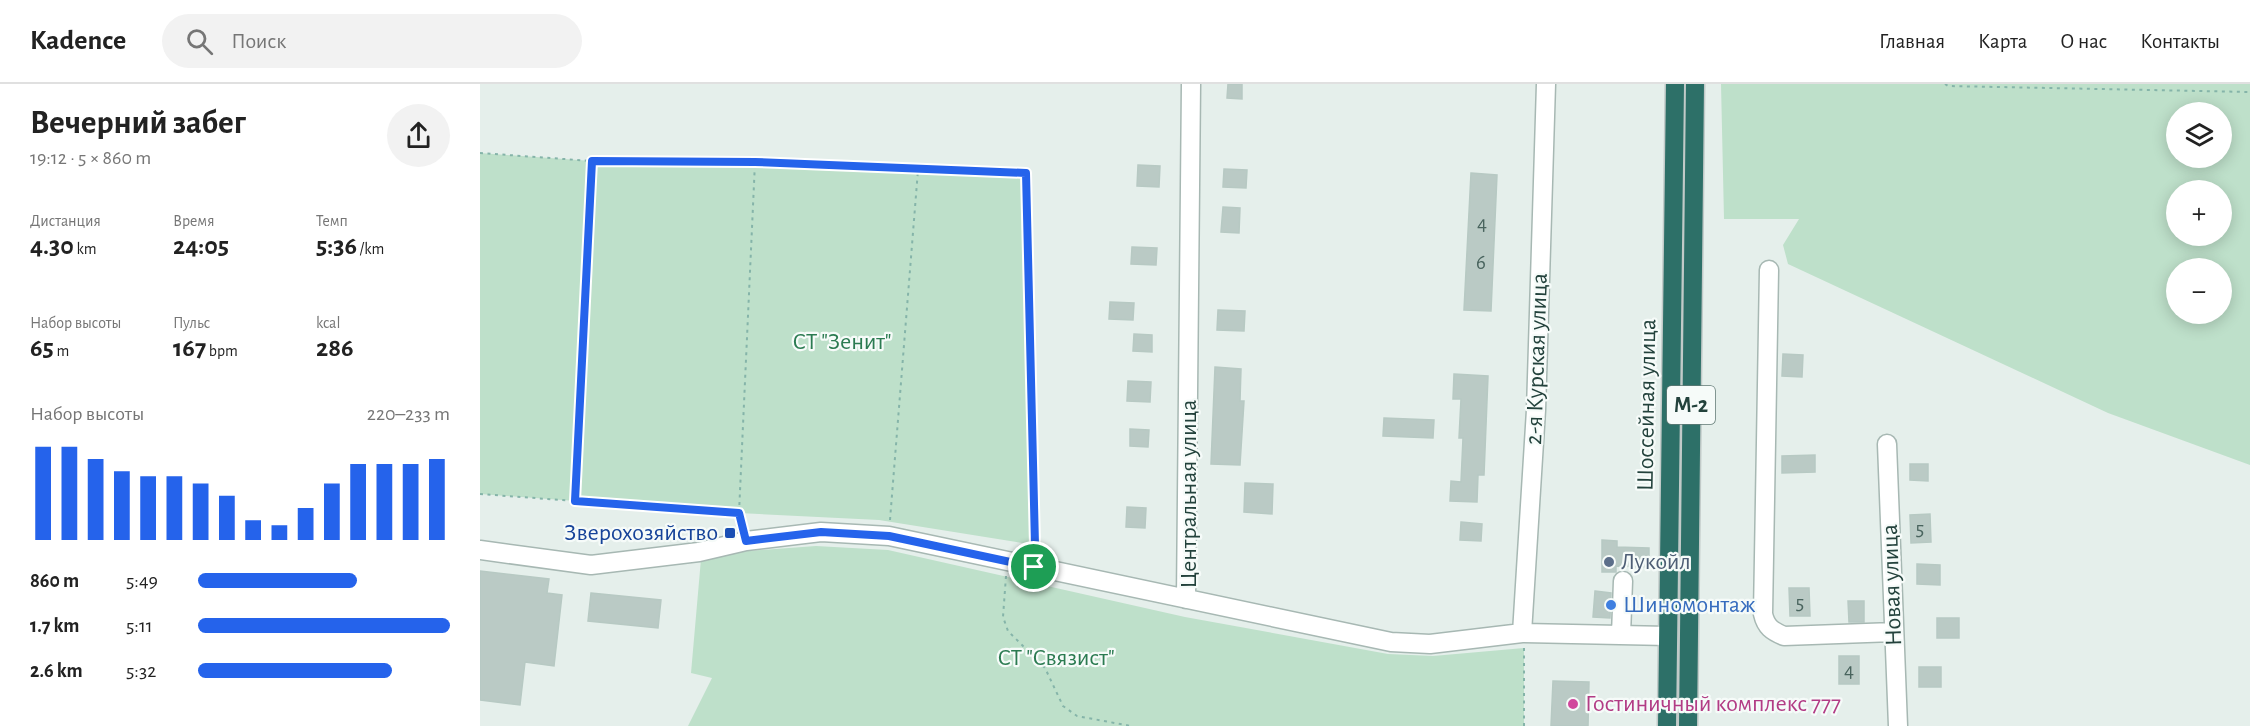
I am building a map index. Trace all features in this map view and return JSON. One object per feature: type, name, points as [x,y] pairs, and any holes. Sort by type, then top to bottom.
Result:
[{"type":"highway","name":"Шоссейная улица","points":[[1667,726],[1675,84]]},
{"type":"highway","name":"Шоссейная улица","points":[[1688,726],[1695,84]]},
{"type":"street","name":"Центральная улица","points":[[1191,84],[1186,599],[1391,642],[1430,644],[1522,633],[1668,636]]},
{"type":"street","name":"2-я Курская улица","points":[[1522,633],[1536,411],[1546,84]]},
{"type":"street","points":[[1769,270],[1763,614],[1765,624],[1773,632],[1784,636],[1894,632]]},
{"type":"street","name":"Новая улица","points":[[1887,444],[1898,726]]},
{"type":"street","points":[[480,550],[591,565],[699,552],[746,541],[821,532],[889,536],[1186,599]]},
{"type":"street","points":[[1621,635],[1623,581]]},
{"type":"path","points":[[1945,84],[1948,86],[2250,92]]},
{"type":"path","points":[[480,153],[592,161],[755,162],[1026,173],[1034,567]]},
{"type":"path","points":[[575,501],[592,161]]},
{"type":"path","points":[[746,541],[739,513],[755,162]]},
{"type":"path","points":[[889,536],[918,170]]},
{"type":"path","points":[[480,494],[739,513]]},
{"type":"path","points":[[1007,561],[1004,617],[1008,631],[1045,668],[1062,706],[1077,716],[1131,726]]},
{"type":"path","points":[[1522,633],[1524,726]]},
{"type":"green space","points":[[1721,84],[2250,84],[2250,465],[2108,413],[1788,264],[1783,245],[1799,219],[1724,219]]},
{"type":"green space","name":"СТ \"Зенит\"","points":[[480,153],[592,161],[755,162],[1026,173],[1035,545],[879,520],[739,513],[480,494]]},
{"type":"green space","name":"СТ \"Связист\"","points":[[816,546],[888,550],[1185,617],[1388,654],[1433,656],[1524,648],[1524,726],[688,726],[712,678],[691,673],[701,559],[748,551]]},
{"type":"building","points":[[1228,84],[1242,84],[1242,99],[1227,98]]},
{"type":"building","points":[[1138,165],[1160,166],[1159,187],[1137,186]]},
{"type":"building","points":[[1224,169],[1247,170],[1246,188],[1223,187]]},
{"type":"building","points":[[1471,173],[1497,175],[1491,311],[1464,310]]},
{"type":"building","points":[[1223,207],[1240,208],[1239,233],[1221,232]]},
{"type":"building","points":[[1132,247],[1157,248],[1156,265],[1131,264]]},
{"type":"building","points":[[1110,302],[1134,303],[1133,320],[1109,319]]},
{"type":"building","points":[[1218,310],[1245,311],[1244,331],[1217,330]]},
{"type":"building","points":[[1134,334],[1152,335],[1152,352],[1133,351]]},
{"type":"building","points":[[1783,354],[1803,355],[1802,377],[1782,376]]},
{"type":"building","points":[[1215,367],[1241,369],[1240,401],[1244,401],[1240,465],[1211,464]]},
{"type":"building","points":[[1454,374],[1488,376],[1484,475],[1478,475],[1477,502],[1450,501],[1451,481],[1461,482],[1463,438],[1459,438],[1461,399],[1453,399]]},
{"type":"building","points":[[1128,381],[1151,382],[1150,402],[1127,401]]},
{"type":"building","points":[[1384,418],[1434,420],[1433,438],[1383,436]]},
{"type":"building","points":[[1130,429],[1149,430],[1148,447],[1130,446]]},
{"type":"building","points":[[1815,455],[1815,472],[1782,473],[1782,456]]},
{"type":"building","points":[[1910,464],[1928,464],[1928,481],[1910,480]]},
{"type":"building","points":[[1245,483],[1273,484],[1272,514],[1244,512]]},
{"type":"building","points":[[1127,507],[1146,508],[1145,528],[1126,527]]},
{"type":"building","points":[[1930,514],[1931,542],[1911,543],[1910,515]]},
{"type":"building","points":[[1461,522],[1482,524],[1481,541],[1460,540]]},
{"type":"building","points":[[1602,540],[1617,541],[1617,547],[1649,548],[1649,567],[1616,566],[1616,572],[1602,572]]},
{"type":"building","points":[[1917,564],[1940,565],[1940,585],[1917,584]]},
{"type":"building","points":[[480,571],[549,579],[547,593],[562,595],[554,666],[525,662],[520,705],[480,700]]},
{"type":"building","points":[[1789,588],[1809,588],[1810,616],[1790,616]]},
{"type":"building","points":[[1595,591],[1611,593],[1610,618],[1593,617]]},
{"type":"building","points":[[591,593],[661,600],[658,628],[588,621]]},
{"type":"building","points":[[1848,601],[1864,601],[1864,622],[1849,622]]},
{"type":"building","points":[[1937,618],[1959,618],[1959,638],[1937,638]]},
{"type":"building","points":[[1839,656],[1859,656],[1859,684],[1839,684]]},
{"type":"building","points":[[1919,667],[1941,667],[1941,687],[1919,687]]},
{"type":"building","points":[[1553,681],[1589,682],[1588,726],[1551,726]]},
{"type":"place","name":"Зверохозяйство","points":[[730,533]]},
{"type":"place","name":"Лукойл","points":[[1609,562]]},
{"type":"place","name":"Шиномонтаж","points":[[1611,605]]},
{"type":"place","name":"Гостиничный комплекс 777","points":[[1573,704]]},
{"type":"route","points":[[592,161],[755,162],[1026,173],[1034,567],[889,536],[821,532],[746,541],[739,513],[575,501],[592,161]]}]
